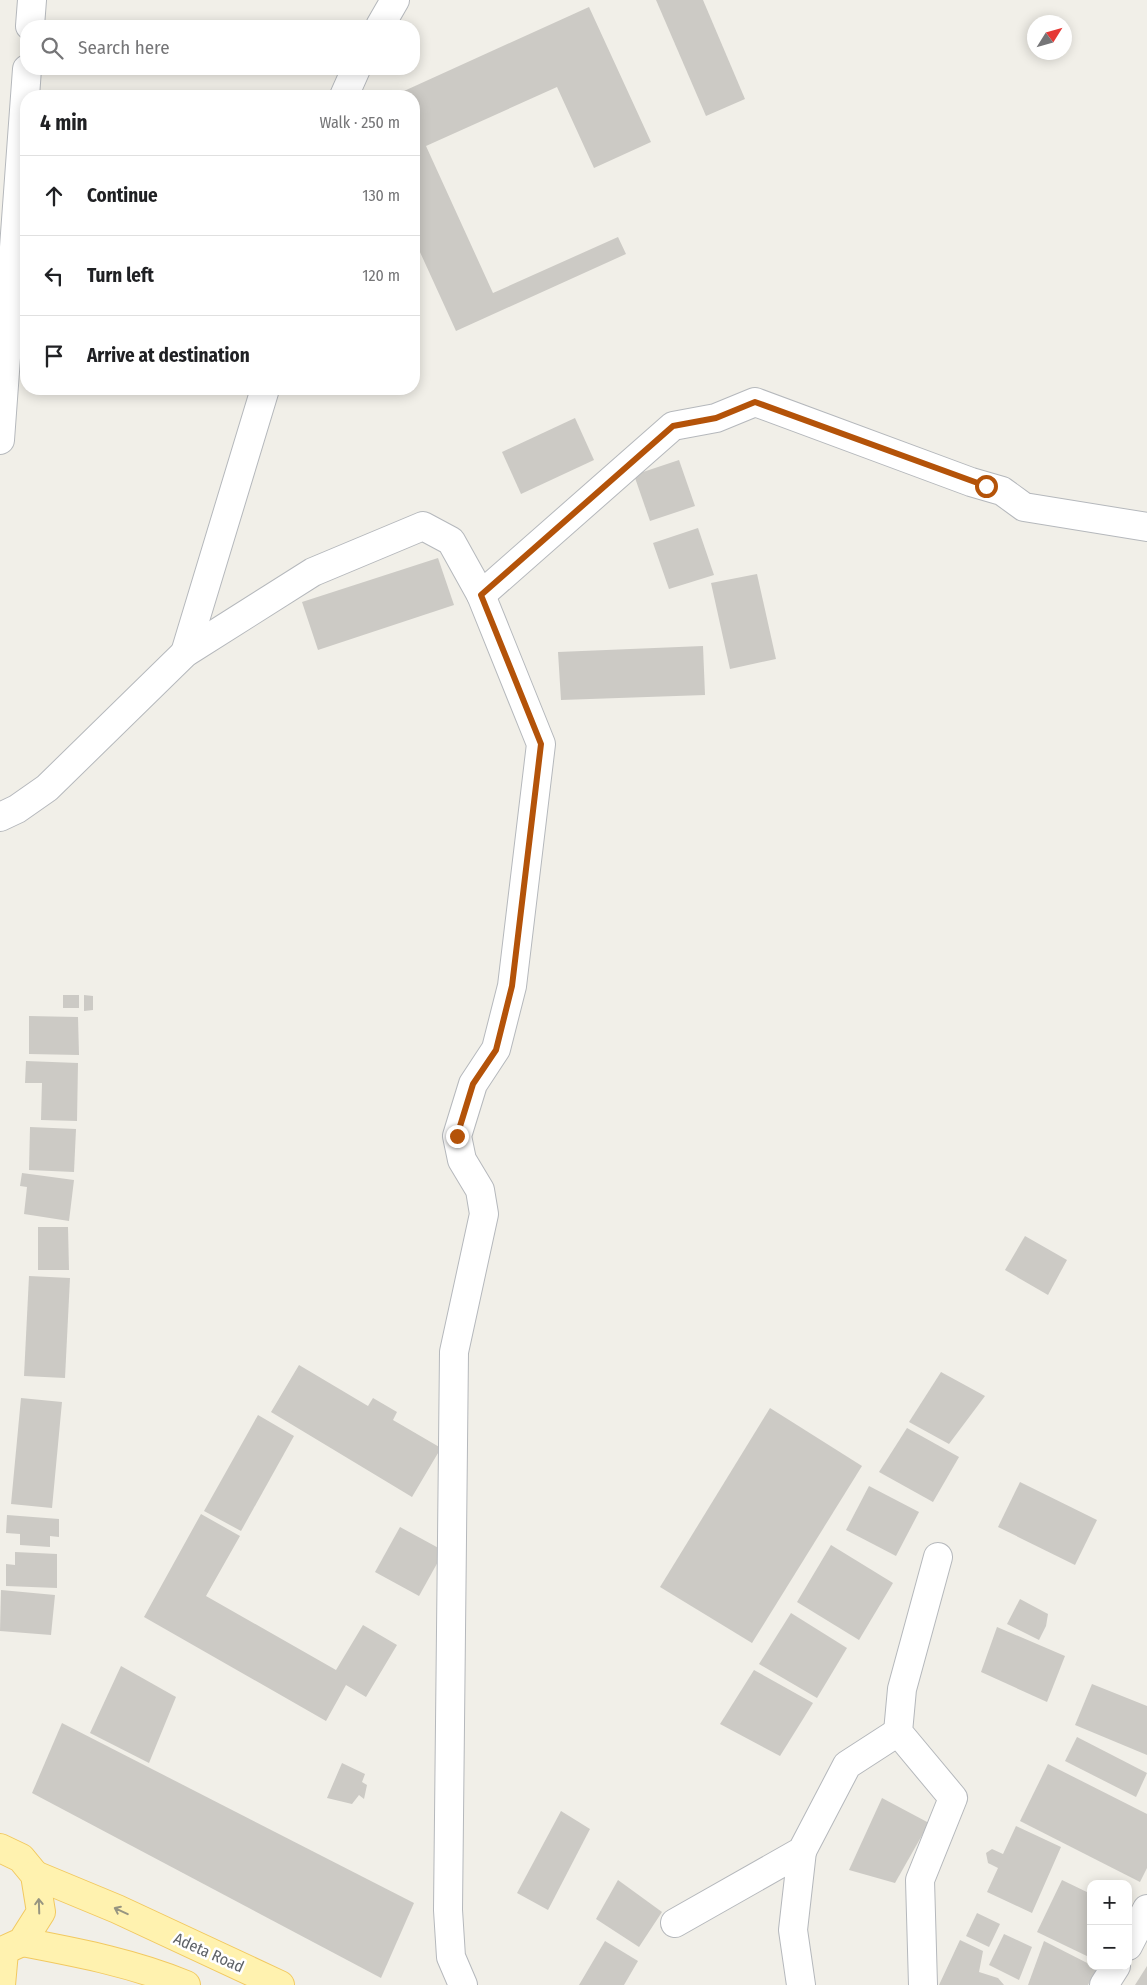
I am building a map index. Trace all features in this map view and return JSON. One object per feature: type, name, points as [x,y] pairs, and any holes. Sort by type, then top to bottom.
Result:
[{"type":"main road","points":[[0,1848],[21,1858],[36,1875],[41,1912],[9,1949],[1,1985]]},
{"type":"main road","name":"Adeta Road","points":[[36,1875],[117,1909],[280,1985]]},
{"type":"main road","points":[[9,1949],[102,1957],[150,1970],[186,1985]]},
{"type":"street","points":[[30,20],[32,0]]},
{"type":"street","points":[[383,20],[395,0]]},
{"type":"street","points":[[26,90],[28,75]]},
{"type":"street","points":[[347,90],[353,75]]},
{"type":"street","points":[[0,440],[20,175]]},
{"type":"street","points":[[185,653],[263,395]]},
{"type":"street","points":[[481,595],[673,426],[716,418],[755,402],[971,482],[1002,491],[1024,507],[1147,527]]},
{"type":"street","points":[[0,817],[17,809],[47,788],[185,653],[313,572],[423,526],[451,541],[481,595],[541,744],[512,986],[496,1050],[473,1084],[457,1136],[462,1160],[480,1190],[484,1214],[454,1352],[448,1910],[451,1957],[463,1985]]},
{"type":"street","points":[[923,1985],[920,1880],[953,1798],[898,1732],[902,1689],[938,1557]]},
{"type":"street","points":[[801,1985],[792,1930],[802,1851],[847,1766],[898,1732]]},
{"type":"street","points":[[0,1838],[0,1848]]},
{"type":"street","points":[[676,1923],[802,1851]]},
{"type":"street","points":[[1137,1942],[1147,1909]]},
{"type":"street","points":[[1104,1985],[1113,1970]]},
{"type":"building","points":[[656,0],[703,0],[745,99],[706,116]]},
{"type":"building","points":[[589,7],[651,142],[594,168],[557,87],[426,146],[493,293],[618,237],[626,254],[456,331],[420,252],[420,90],[406,90]]},
{"type":"building","points":[[575,418],[594,460],[521,494],[502,452]]},
{"type":"building","points":[[679,460],[695,506],[650,521],[634,475]]},
{"type":"building","points":[[698,528],[714,575],[669,589],[653,543]]},
{"type":"building","points":[[438,558],[454,605],[318,650],[302,602]]},
{"type":"building","points":[[757,574],[776,659],[730,669],[711,583]]},
{"type":"building","points":[[703,646],[705,695],[561,700],[558,652]]},
{"type":"building","points":[[63,995],[79,995],[79,1008],[63,1008]]},
{"type":"building","points":[[84,995],[93,996],[93,1010],[84,1011]]},
{"type":"building","points":[[29,1016],[78,1017],[79,1055],[29,1054]]},
{"type":"building","points":[[26,1061],[78,1063],[77,1121],[41,1120],[42,1083],[25,1083]]},
{"type":"building","points":[[30,1127],[76,1129],[74,1172],[29,1170]]},
{"type":"building","points":[[22,1173],[74,1180],[69,1221],[24,1214],[27,1187],[20,1186]]},
{"type":"building","points":[[38,1227],[68,1227],[69,1270],[38,1270]]},
{"type":"building","points":[[1025,1236],[1067,1260],[1048,1295],[1005,1270]]},
{"type":"building","points":[[29,1276],[70,1278],[65,1378],[24,1376]]},
{"type":"building","points":[[299,1365],[368,1406],[373,1398],[397,1412],[393,1420],[441,1448],[412,1497],[271,1412]]},
{"type":"building","points":[[941,1372],[985,1396],[949,1444],[909,1422]]},
{"type":"building","points":[[21,1398],[62,1402],[52,1508],[11,1504]]},
{"type":"building","points":[[770,1408],[862,1466],[752,1643],[660,1587]]},
{"type":"building","points":[[258,1415],[294,1436],[241,1531],[204,1511]]},
{"type":"building","points":[[907,1428],[959,1457],[933,1502],[879,1472]]},
{"type":"building","points":[[1020,1482],[1097,1520],[1075,1565],[998,1527]]},
{"type":"building","points":[[869,1486],[919,1512],[896,1556],[846,1530]]},
{"type":"building","points":[[201,1514],[240,1536],[206,1596],[336,1670],[363,1625],[397,1645],[366,1697],[346,1685],[326,1721],[144,1617]]},
{"type":"building","points":[[7,1515],[59,1519],[59,1537],[50,1536],[50,1547],[20,1545],[20,1534],[6,1533]]},
{"type":"building","points":[[400,1527],[444,1551],[419,1596],[375,1572]]},
{"type":"building","points":[[831,1545],[893,1583],[859,1640],[797,1602]]},
{"type":"building","points":[[15,1552],[57,1554],[57,1588],[6,1586],[6,1564],[15,1565]]},
{"type":"building","points":[[1,1590],[55,1595],[51,1635],[0,1631]]},
{"type":"building","points":[[1020,1599],[1048,1614],[1046,1626],[1039,1640],[1007,1624]]},
{"type":"building","points":[[791,1613],[847,1648],[817,1698],[759,1664]]},
{"type":"building","points":[[997,1627],[1065,1656],[1047,1702],[981,1672]]},
{"type":"building","points":[[121,1666],[176,1697],[149,1763],[90,1733]]},
{"type":"building","points":[[754,1670],[813,1703],[780,1756],[720,1724]]},
{"type":"building","points":[[1092,1684],[1147,1706],[1147,1755],[1075,1725]]},
{"type":"building","points":[[62,1723],[414,1903],[381,1978],[32,1793]]},
{"type":"building","points":[[1077,1737],[1147,1773],[1136,1797],[1065,1761]]},
{"type":"building","points":[[342,1763],[365,1774],[362,1782],[367,1785],[364,1799],[359,1795],[352,1804],[327,1798]]},
{"type":"building","points":[[1048,1764],[1147,1814],[1147,1868],[1140,1882],[1020,1821]]},
{"type":"building","points":[[882,1798],[929,1823],[895,1883],[849,1870]]},
{"type":"building","points":[[561,1811],[590,1829],[548,1910],[517,1893]]},
{"type":"building","points":[[1016,1826],[1061,1847],[1032,1913],[987,1892],[998,1868],[988,1863],[986,1853],[992,1849],[1003,1854]]},
{"type":"building","points":[[618,1880],[662,1912],[639,1947],[596,1919]]},
{"type":"building","points":[[1062,1880],[1087,1892],[1087,1956],[1037,1932]]},
{"type":"building","points":[[977,1913],[1000,1924],[989,1947],[966,1936]]},
{"type":"building","points":[[1004,1934],[1032,1947],[1019,1980],[989,1965]]},
{"type":"building","points":[[960,1940],[983,1951],[979,1972],[998,1978],[1004,1985],[939,1985]]},
{"type":"building","points":[[605,1941],[638,1961],[624,1985],[579,1985]]},
{"type":"building","points":[[1044,1941],[1087,1963],[1087,1970],[1096,1970],[1088,1985],[1028,1985]]},
{"type":"building","points":[[1147,1966],[1147,1985],[1135,1985]]},
{"type":"route","points":[[457,1136],[473,1084],[496,1050],[512,986],[541,744],[481,595],[673,426],[716,418],[755,402],[986,486]]}]
